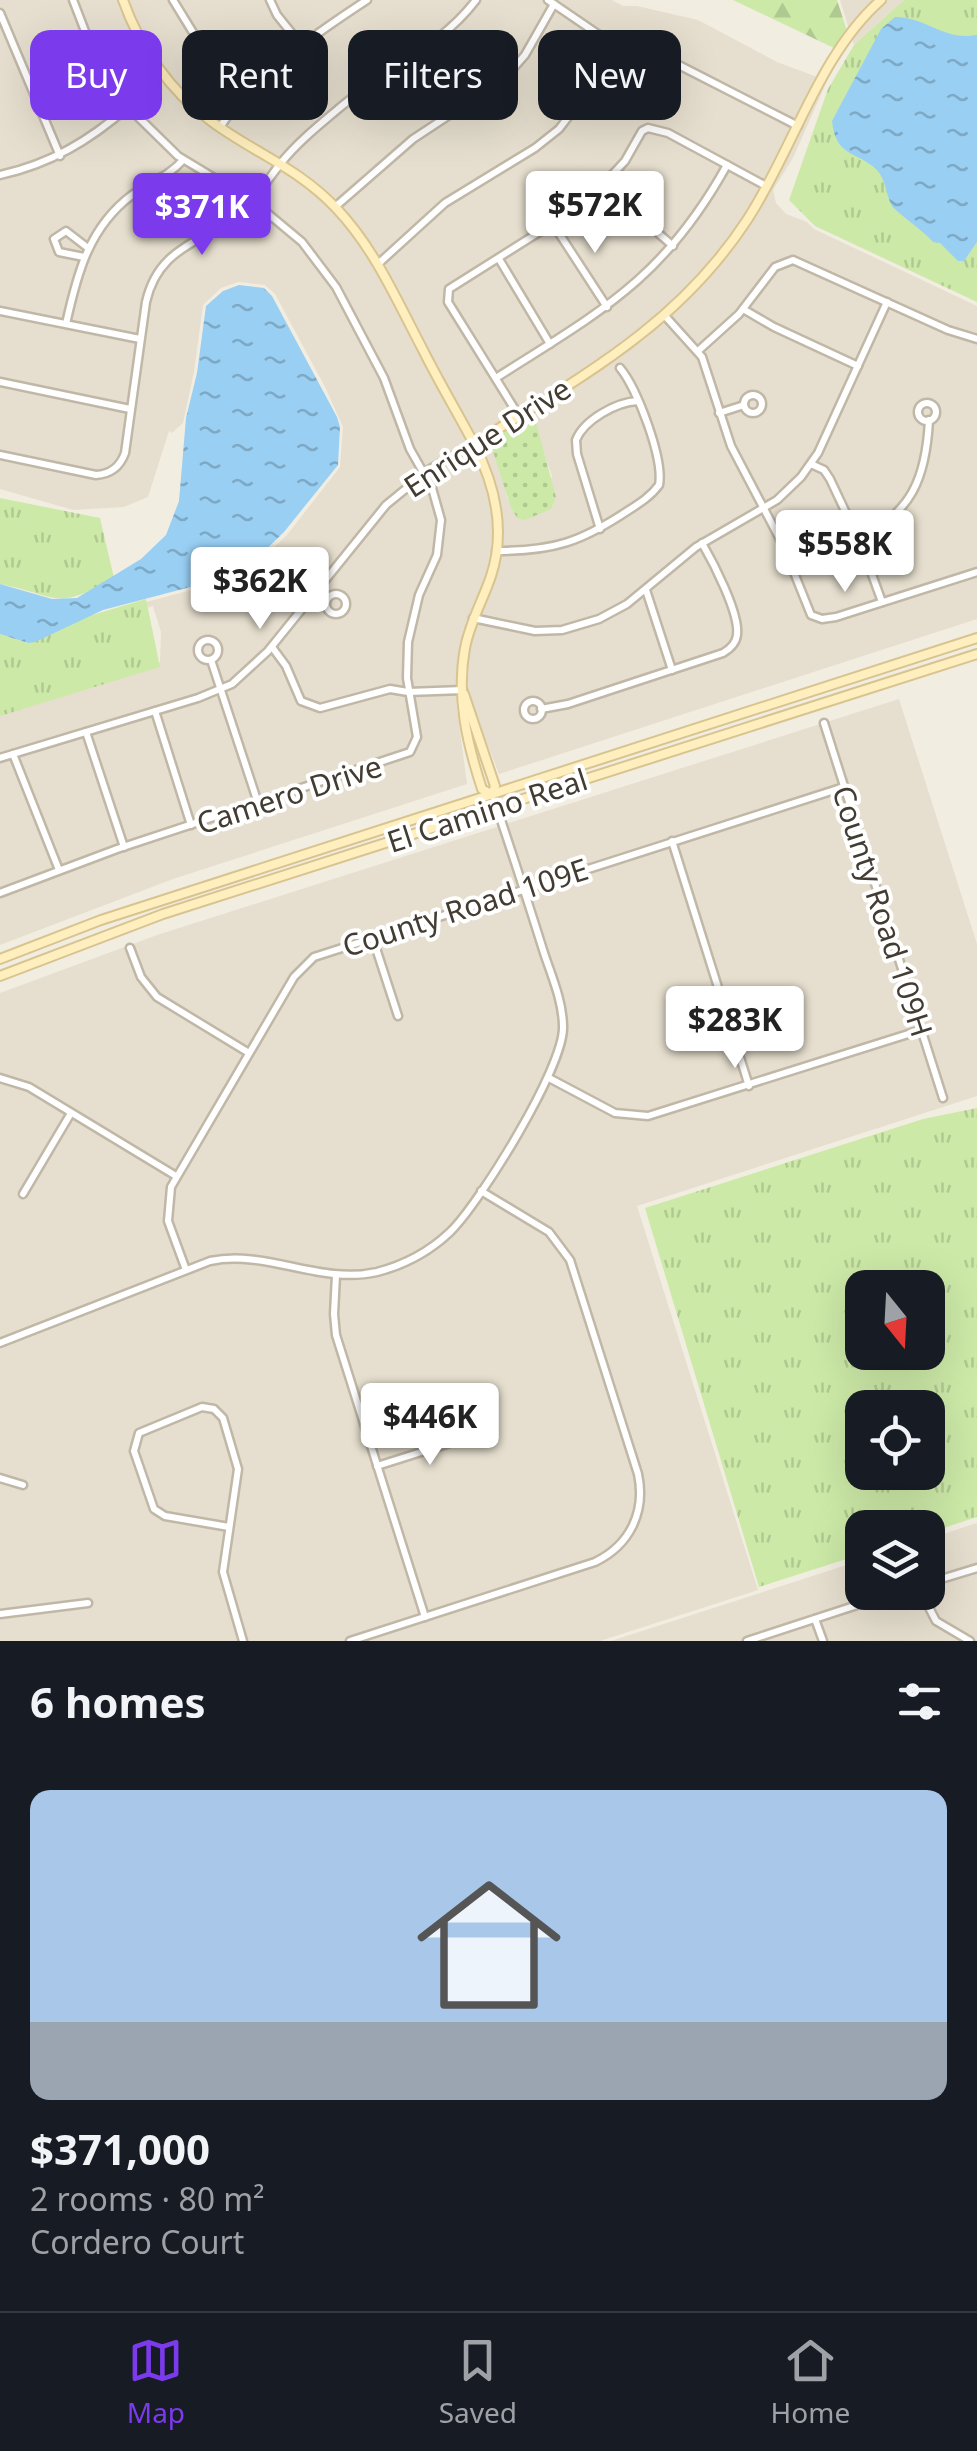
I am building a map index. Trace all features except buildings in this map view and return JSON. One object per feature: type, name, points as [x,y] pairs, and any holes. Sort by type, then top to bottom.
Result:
[{"type":"main road","points":[[123,0],[155,64],[191,104],[220,127],[282,162],[335,207],[378,264],[474,444],[496,508],[496,551],[465,648],[463,690],[495,786],[492,795],[497,808]]},
{"type":"main road","name":"Enrique Drive","points":[[474,444],[642,336],[720,260],[766,186],[852,30],[881,0]]},
{"type":"main road","name":"El Camino Real","points":[[0,959],[101,920],[977,638]]},
{"type":"main road","name":"El Camino Real","points":[[0,976],[163,914],[977,654]]},
{"type":"street","name":"Camero Drive","points":[[73,0],[85,30]]},
{"type":"street","points":[[174,0],[192,30]]},
{"type":"street","points":[[270,0],[290,30]]},
{"type":"street","points":[[325,30],[367,0]]},
{"type":"street","points":[[0,455],[96,475],[108,473],[122,460],[148,291],[163,263],[180,248],[230,221],[252,201],[282,162],[366,86],[444,35],[476,0]]},
{"type":"street","points":[[335,207],[413,139],[504,80],[525,55],[551,2],[593,30]]},
{"type":"street","points":[[0,14],[60,156]]},
{"type":"street","points":[[681,65],[798,126]]},
{"type":"street","points":[[0,176],[60,156],[112,120]]},
{"type":"street","name":"Camero Drive","points":[[0,893],[124,846],[410,752],[417,737],[406,661],[410,628],[419,595],[437,555],[441,531],[436,499],[410,449],[384,378],[327,272],[288,228],[184,160],[141,120]]},
{"type":"street","points":[[220,127],[226,120]]},
{"type":"street","points":[[378,264],[445,203],[535,148],[565,120]]},
{"type":"street","points":[[519,416],[448,302],[447,293],[454,285],[554,224],[604,186],[648,128],[656,128],[766,186]]},
{"type":"street","points":[[66,324],[84,257],[102,225],[124,201],[174,171],[184,160]]},
{"type":"street","points":[[496,378],[607,307],[648,274],[702,210],[727,165]]},
{"type":"street","points":[[604,186],[674,246]]},
{"type":"street","points":[[554,224],[607,307]]},
{"type":"street","points":[[84,257],[60,252],[54,239],[61,232],[70,232],[88,248]]},
{"type":"street","points":[[498,259],[550,344]]},
{"type":"street","points":[[698,350],[743,309],[774,267],[793,260],[948,330],[977,338]]},
{"type":"street","points":[[474,618],[522,630],[562,630],[600,619],[646,590],[702,543],[763,509],[788,490],[811,464],[886,302]]},
{"type":"street","points":[[743,309],[858,366]]},
{"type":"street","points":[[0,310],[140,339]]},
{"type":"street","points":[[666,316],[698,350],[707,367],[738,462],[783,545],[811,615],[828,619],[977,572]]},
{"type":"street","points":[[496,551],[559,547],[600,529],[647,498],[660,479],[632,382],[620,368]]},
{"type":"street","points":[[0,382],[130,409]]},
{"type":"street","points":[[600,529],[576,454],[576,440],[590,421],[623,403],[638,401]]},
{"type":"street","points":[[719,413],[744,406]]},
{"type":"street","points":[[858,539],[884,525],[912,496],[923,466],[930,420]]},
{"type":"street","name":"Enrique Drive","points":[[0,758],[221,690],[252,668],[272,647],[375,517],[424,473],[474,444]]},
{"type":"street","points":[[811,464],[827,474],[858,539],[882,603]]},
{"type":"street","points":[[542,709],[672,670],[733,646],[738,635],[723,584],[702,543]]},
{"type":"street","points":[[317,590],[328,598]]},
{"type":"street","points":[[646,590],[672,670]]},
{"type":"street","points":[[272,647],[286,666],[301,701],[314,707],[379,690],[463,690]]},
{"type":"street","points":[[211,660],[258,803]]},
{"type":"street","points":[[154,711],[191,825]]},
{"type":"street","name":"County Road 109H","points":[[824,723],[943,1098]]},
{"type":"street","points":[[86,732],[124,846]]},
{"type":"street","points":[[13,754],[59,870]]},
{"type":"street","name":"County Road 109E","points":[[186,1270],[167,1214],[176,1176],[305,965],[320,954],[372,936],[844,787]]},
{"type":"street","points":[[0,1342],[218,1260],[336,1275],[376,1272],[420,1254],[449,1234],[482,1191],[550,1078],[562,1047],[564,1023],[497,808]]},
{"type":"street","points":[[672,841],[749,1086]]},
{"type":"street","points":[[372,936],[398,1016]]},
{"type":"street","points":[[130,948],[141,977],[157,997],[249,1052]]},
{"type":"street","points":[[550,1078],[607,1110],[632,1117],[655,1115],[921,1030]]},
{"type":"street","points":[[0,1078],[22,1084],[176,1176]]},
{"type":"street","points":[[23,1194],[71,1112]]},
{"type":"street","points":[[350,1641],[603,1558],[625,1539],[640,1506],[636,1463],[570,1260],[549,1232],[482,1191]]},
{"type":"street","points":[[336,1275],[335,1328],[425,1617]]},
{"type":"street","points":[[228,1527],[165,1516],[154,1509],[134,1452],[138,1433],[196,1408],[208,1407],[221,1414],[238,1465],[223,1572],[243,1641]]},
{"type":"street","points":[[378,1466],[472,1436]]},
{"type":"street","points":[[0,1478],[23,1484]]},
{"type":"street","points":[[945,1578],[977,1568]]},
{"type":"street","points":[[0,1614],[88,1603]]},
{"type":"street","points":[[747,1641],[845,1609]]},
{"type":"street","points":[[931,1610],[936,1621],[970,1641]]},
{"type":"street","points":[[815,1619],[823,1641]]},
{"type":"shaded area","points":[[0,0],[119,0],[134,30],[30,30],[30,120],[162,120],[162,77],[182,100],[182,120],[205,120],[280,165],[332,210],[376,267],[471,446],[490,493],[494,524],[488,574],[470,617],[456,701],[467,784],[173,879],[0,945],[0,710],[141,671],[160,662],[161,632],[153,606],[120,609],[199,588],[254,566],[287,535],[340,467],[343,427],[275,294],[265,285],[238,282],[221,288],[203,305],[183,423],[172,433],[169,431],[148,497],[124,507],[73,510],[0,489]]},
{"type":"shaded area","points":[[127,0],[612,0],[623,6],[698,20],[777,62],[820,78],[747,213],[717,257],[684,295],[614,351],[475,439],[382,264],[358,228],[337,204],[283,159],[217,120],[328,120],[328,30],[182,30],[182,89],[162,66],[162,30],[142,30]]},
{"type":"shaded area","points":[[840,0],[904,0],[854,45]]},
{"type":"shaded area","points":[[827,81],[793,158],[773,190],[776,203],[786,214],[814,229],[977,306],[977,619],[499,774],[466,689],[468,649],[501,525],[496,491],[478,446],[489,439],[501,468],[507,498],[525,520],[540,511],[552,476],[533,415],[524,417],[644,340],[705,283],[753,218]]},
{"type":"shaded area","points":[[899,699],[977,944],[977,1096],[637,1206],[758,1590],[600,1641],[0,1641],[0,993],[157,935]]},
{"type":"shaded area","points":[[977,1523],[977,1641],[611,1641],[845,1565],[845,1610],[945,1610],[945,1533]]},
{"type":"green space","points":[[733,0],[837,0],[847,31],[836,49]]},
{"type":"green space","points":[[904,0],[977,0],[977,302],[815,226],[789,200],[828,89],[854,45]]},
{"type":"green space","points":[[534,415],[556,497],[551,509],[525,520],[518,519],[511,508],[489,439]]},
{"type":"green space","points":[[0,498],[100,518],[114,578],[67,598],[0,584]]},
{"type":"green space","points":[[146,599],[160,667],[0,716],[0,634],[27,643],[79,619]]},
{"type":"green space","points":[[977,1108],[977,1517],[945,1527],[945,1510],[845,1510],[845,1559],[759,1587],[645,1208],[923,1119]]},
{"type":"water","points":[[895,17],[954,35],[977,35],[977,242],[964,261],[958,261],[895,209],[877,170],[842,147],[834,133],[832,121],[881,29]]},
{"type":"water","points":[[239,285],[264,288],[272,296],[337,417],[338,465],[284,532],[252,563],[198,585],[103,610],[35,642],[0,634],[0,584],[52,599],[77,598],[141,559],[166,535],[179,501],[186,418],[206,306],[223,291]]}]
